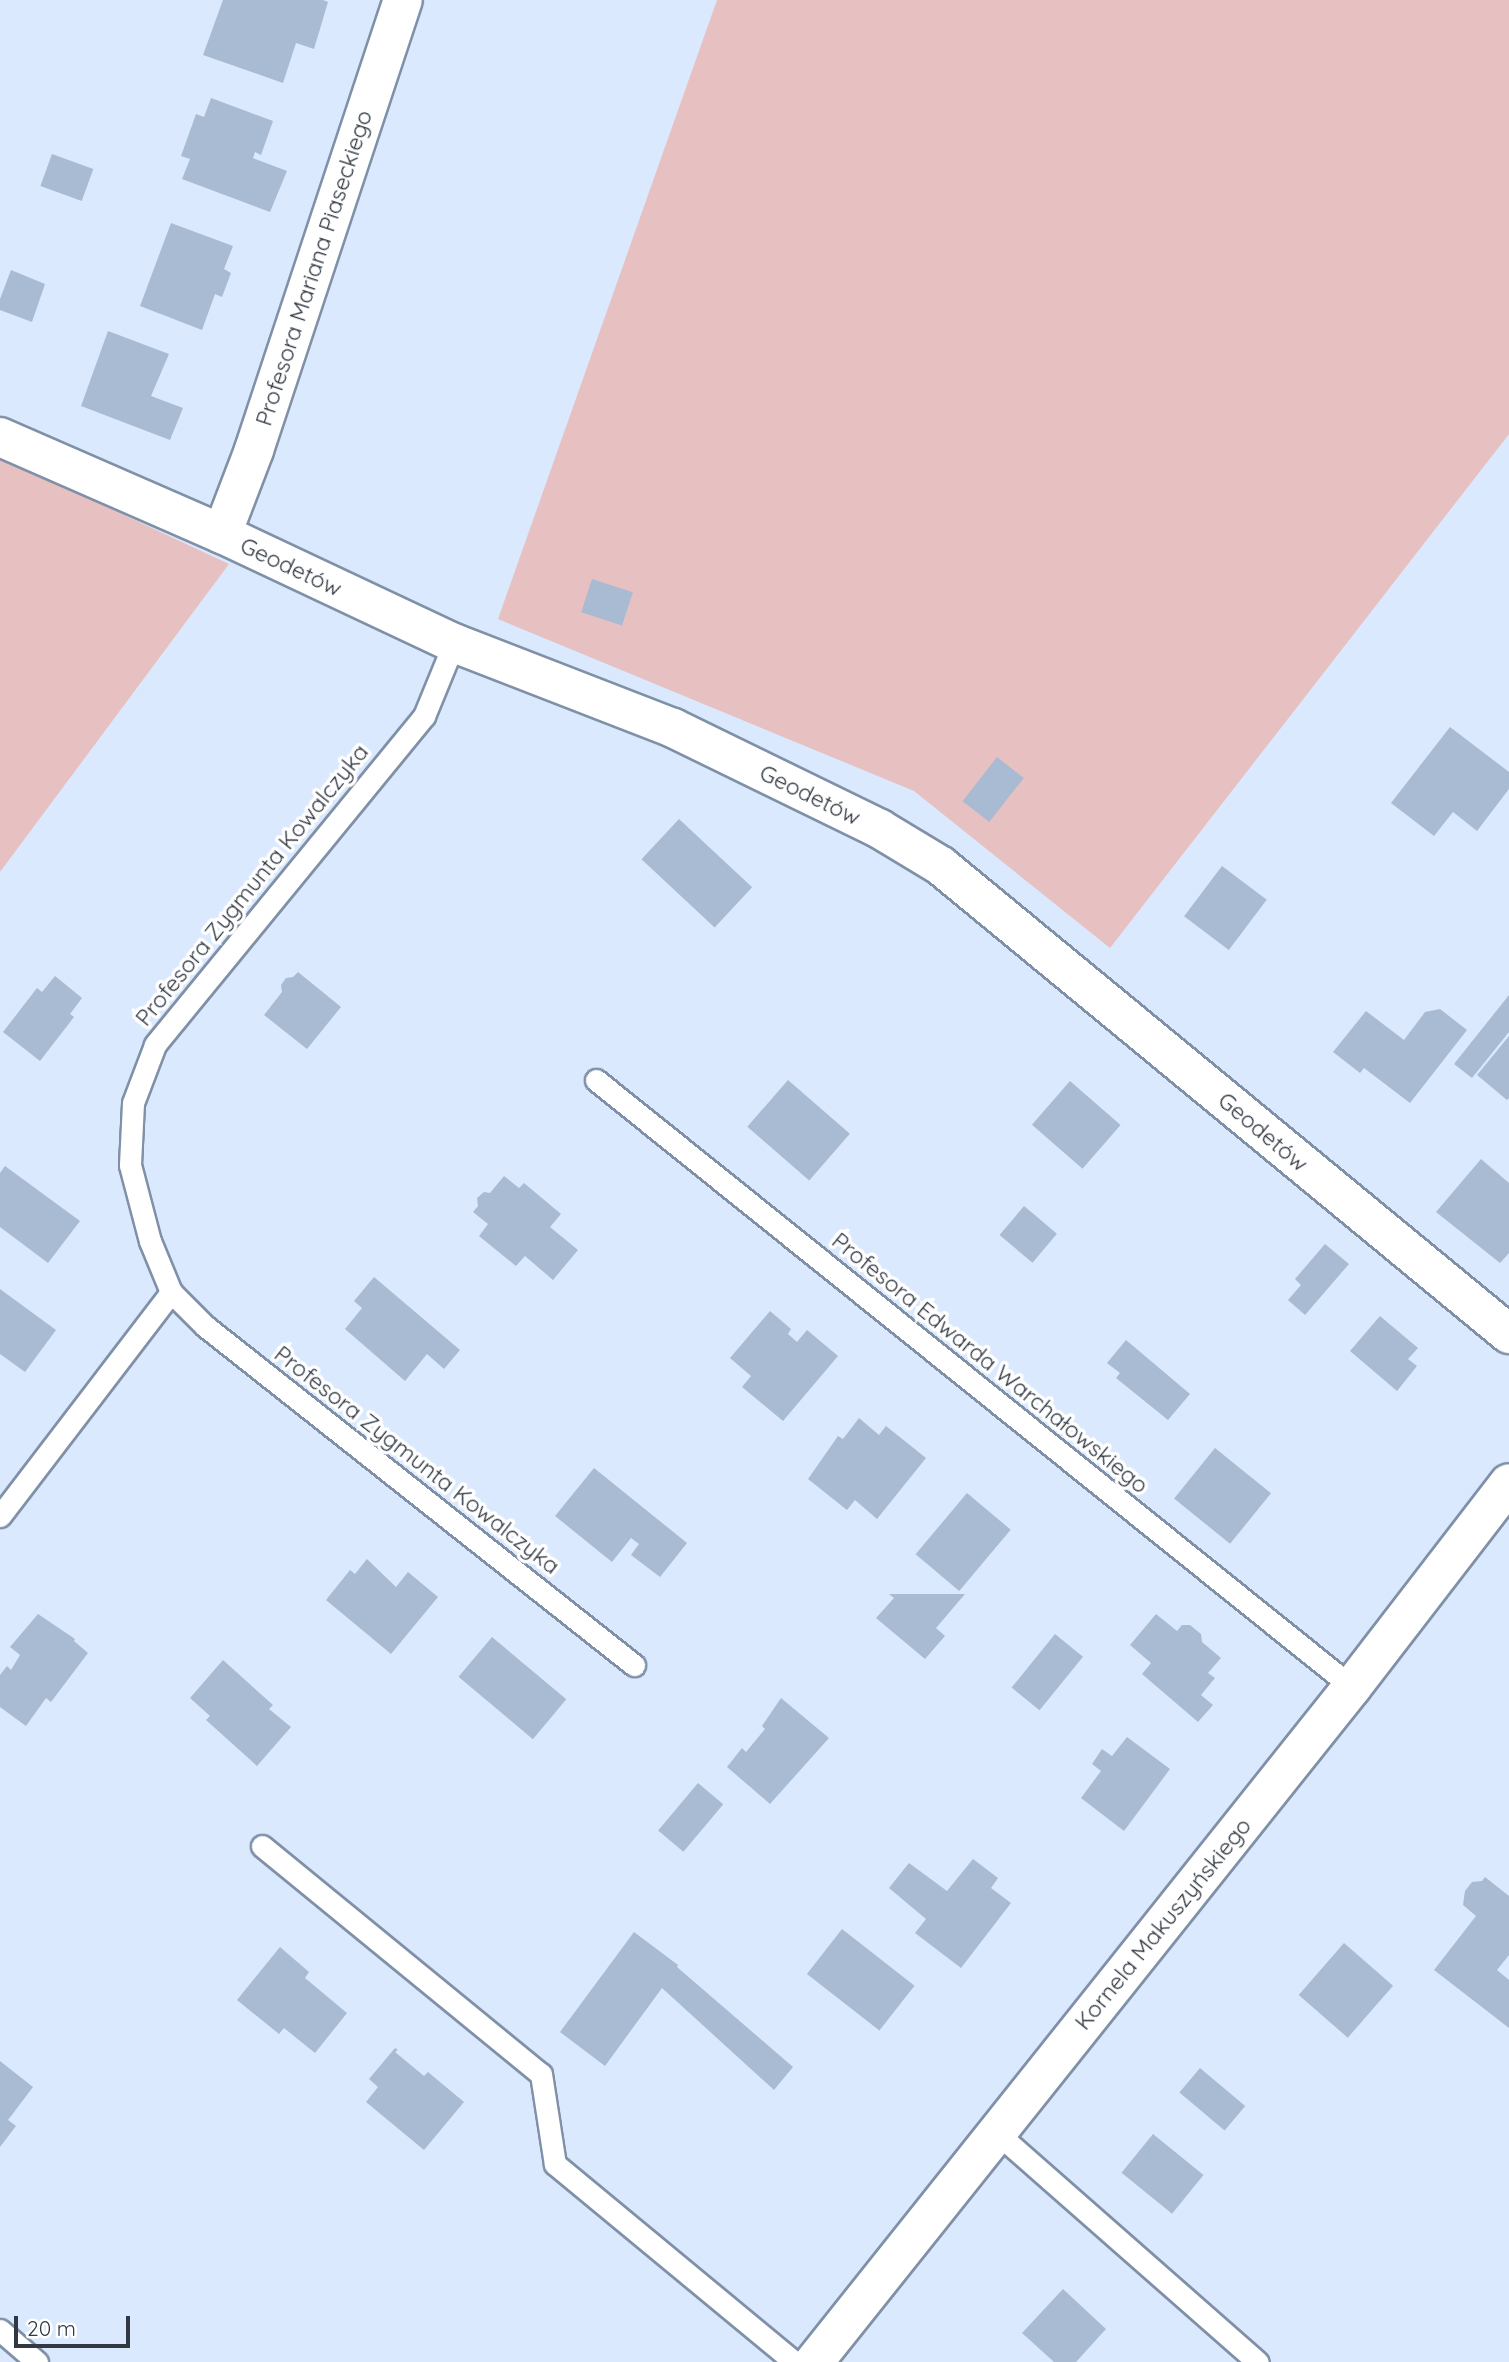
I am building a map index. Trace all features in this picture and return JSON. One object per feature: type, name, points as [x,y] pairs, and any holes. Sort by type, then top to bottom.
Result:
[{"type":"street","name":"Profesora Mariana Piaseckiego","points":[[222,534],[254,450],[403,0]]},
{"type":"street","name":"Geodetów","points":[[0,436],[222,534],[454,643],[673,728],[880,829],[941,866],[1509,1334]]},
{"type":"street","name":"Kornela Makuszyńskiego","points":[[814,2362],[1352,1687],[1509,1483]]},
{"type":"lane","name":"Profesora Zygmunta Kowalczyka","points":[[454,643],[424,716],[184,1005],[155,1045],[133,1103],[130,1165],[150,1241],[171,1293],[205,1325],[634,1665]]},
{"type":"lane","name":"Profesora Edwarda Warchałowskiego","points":[[596,1080],[1352,1687]]},
{"type":"lane","points":[[0,1516],[171,1293]]},
{"type":"lane","points":[[262,1846],[541,2074],[555,2164],[794,2362]]},
{"type":"lane","points":[[996,2133],[1258,2362]]},
{"type":"lane","points":[[0,2330],[37,2362]]},
{"type":"shaded area","points":[[717,0],[1509,0],[1509,434],[1110,948],[914,791],[498,619]]},
{"type":"shaded area","points":[[0,457],[229,564],[0,872]]},
{"type":"building","points":[[223,0],[328,2],[314,49],[296,43],[283,83],[203,55]]},
{"type":"building","points":[[211,98],[273,121],[261,155],[255,152],[253,158],[287,171],[270,212],[182,179],[190,159],[181,156],[196,114],[204,117]]},
{"type":"building","points":[[52,154],[93,169],[82,201],[40,186]]},
{"type":"building","points":[[171,223],[233,246],[224,269],[231,273],[222,297],[215,294],[202,330],[140,306]]},
{"type":"building","points":[[11,270],[45,284],[32,322],[0,310],[0,299]]},
{"type":"building","points":[[108,331],[169,354],[151,396],[183,408],[170,440],[81,406]]},
{"type":"building","points":[[592,579],[633,592],[622,626],[581,612]]},
{"type":"building","points":[[1450,727],[1509,772],[1509,789],[1477,831],[1453,812],[1434,836],[1391,803]]},
{"type":"building","points":[[997,757],[1024,778],[989,822],[963,801]]},
{"type":"building","points":[[679,819],[752,887],[715,927],[641,859]]},
{"type":"building","points":[[1222,866],[1267,900],[1229,950],[1184,916]]},
{"type":"building","points":[[298,972],[341,1007],[307,1049],[264,1015],[282,992],[281,985],[286,978],[293,977]]},
{"type":"building","points":[[55,976],[82,998],[70,1014],[74,1017],[40,1061],[3,1032],[37,988],[42,992]]},
{"type":"building","points":[[1509,995],[1509,1032],[1472,1078],[1454,1064]]},
{"type":"building","points":[[1440,1009],[1467,1030],[1410,1103],[1364,1068],[1360,1073],[1333,1052],[1366,1011],[1404,1040],[1425,1012]]},
{"type":"building","points":[[1509,1036],[1509,1098],[1507,1100],[1477,1075]]},
{"type":"building","points":[[788,1080],[850,1134],[809,1181],[747,1127]]},
{"type":"building","points":[[1070,1081],[1121,1125],[1083,1169],[1032,1125]]},
{"type":"building","points":[[1481,1159],[1509,1183],[1509,1253],[1500,1263],[1436,1212]]},
{"type":"building","points":[[5,1166],[80,1221],[48,1263],[0,1227],[0,1173]]},
{"type":"building","points":[[504,1176],[519,1188],[524,1183],[561,1214],[550,1227],[578,1250],[553,1280],[525,1256],[516,1266],[479,1236],[488,1224],[473,1212],[478,1206],[477,1198],[484,1192],[490,1193]]},
{"type":"building","points":[[1024,1206],[1057,1234],[1033,1263],[1000,1235]]},
{"type":"building","points":[[1325,1244],[1349,1264],[1305,1315],[1288,1300],[1301,1285],[1295,1279]]},
{"type":"building","points":[[374,1277],[460,1350],[444,1369],[427,1354],[405,1381],[345,1329],[362,1308],[354,1301]]},
{"type":"building","points":[[0,1289],[56,1330],[25,1372],[0,1354]]},
{"type":"building","points":[[770,1311],[791,1329],[788,1334],[797,1342],[807,1330],[838,1356],[783,1421],[742,1387],[751,1376],[730,1358]]},
{"type":"building","points":[[1380,1316],[1418,1348],[1408,1359],[1417,1366],[1397,1391],[1350,1351]]},
{"type":"building","points":[[1126,1340],[1190,1394],[1168,1420],[1116,1378],[1120,1373],[1107,1363]]},
{"type":"building","points":[[859,1418],[879,1435],[886,1426],[926,1458],[877,1519],[855,1500],[847,1510],[808,1479],[838,1436],[843,1439]]},
{"type":"building","points":[[1215,1448],[1271,1493],[1230,1544],[1174,1499]]},
{"type":"building","points":[[594,1468],[687,1543],[660,1577],[631,1555],[639,1544],[631,1538],[612,1562],[555,1516]]},
{"type":"building","points":[[967,1493],[1011,1530],[959,1591],[916,1554]]},
{"type":"building","points":[[367,1559],[396,1587],[408,1572],[438,1597],[391,1654],[326,1600],[350,1570],[355,1574]]},
{"type":"building","points":[[889,1594],[965,1594],[936,1628],[945,1636],[925,1659],[876,1618],[894,1598]]},
{"type":"building","points":[[38,1614],[75,1639],[88,1653],[51,1702],[46,1698],[26,1726],[0,1707],[0,1675],[7,1666],[11,1670],[20,1655],[10,1647]]},
{"type":"building","points":[[1156,1614],[1177,1631],[1182,1625],[1190,1625],[1201,1634],[1202,1642],[1221,1658],[1208,1673],[1215,1678],[1201,1695],[1213,1705],[1198,1722],[1142,1674],[1151,1663],[1130,1645]]},
{"type":"building","points":[[1055,1634],[1083,1657],[1040,1710],[1012,1688]]},
{"type":"building","points":[[492,1637],[566,1699],[533,1739],[459,1677]]},
{"type":"building","points":[[223,1660],[273,1705],[269,1709],[291,1727],[257,1766],[206,1720],[210,1716],[190,1698]]},
{"type":"building","points":[[781,1698],[829,1738],[770,1804],[727,1767],[742,1748],[746,1752],[765,1729],[762,1726]]},
{"type":"building","points":[[1127,1737],[1170,1769],[1124,1831],[1081,1798],[1101,1771],[1092,1764],[1102,1749],[1112,1756]]},
{"type":"building","points":[[698,1783],[723,1804],[683,1852],[658,1830]]},
{"type":"building","points":[[973,1859],[998,1878],[991,1888],[1011,1903],[961,1968],[915,1933],[926,1919],[889,1888],[909,1863],[947,1891]]},
{"type":"building","points":[[1485,1877],[1509,1896],[1509,1955],[1497,1970],[1509,1980],[1509,2028],[1434,1970],[1476,1916],[1463,1905],[1465,1891],[1472,1882],[1482,1881]]},
{"type":"building","points":[[842,1929],[914,1986],[879,2031],[807,1974]]},
{"type":"building","points":[[634,1932],[678,1965],[677,1967],[793,2067],[774,2090],[662,1988],[605,2066],[560,2032]]},
{"type":"building","points":[[1344,1943],[1393,1986],[1348,2038],[1299,1995]]},
{"type":"building","points":[[280,1947],[309,1972],[305,1978],[347,2013],[315,2053],[284,2028],[279,2034],[237,2000]]},
{"type":"building","points":[[395,2048],[398,2050],[395,2052],[424,2076],[428,2072],[464,2102],[424,2150],[366,2102],[378,2087],[369,2079]]},
{"type":"building","points":[[0,2061],[33,2087],[8,2120],[16,2126],[0,2147]]},
{"type":"building","points":[[1200,2068],[1245,2106],[1225,2130],[1179,2093]]},
{"type":"building","points":[[1153,2134],[1204,2175],[1172,2214],[1122,2173]]},
{"type":"building","points":[[1063,2289],[1106,2329],[1076,2362],[1054,2362],[1022,2333]]}]
